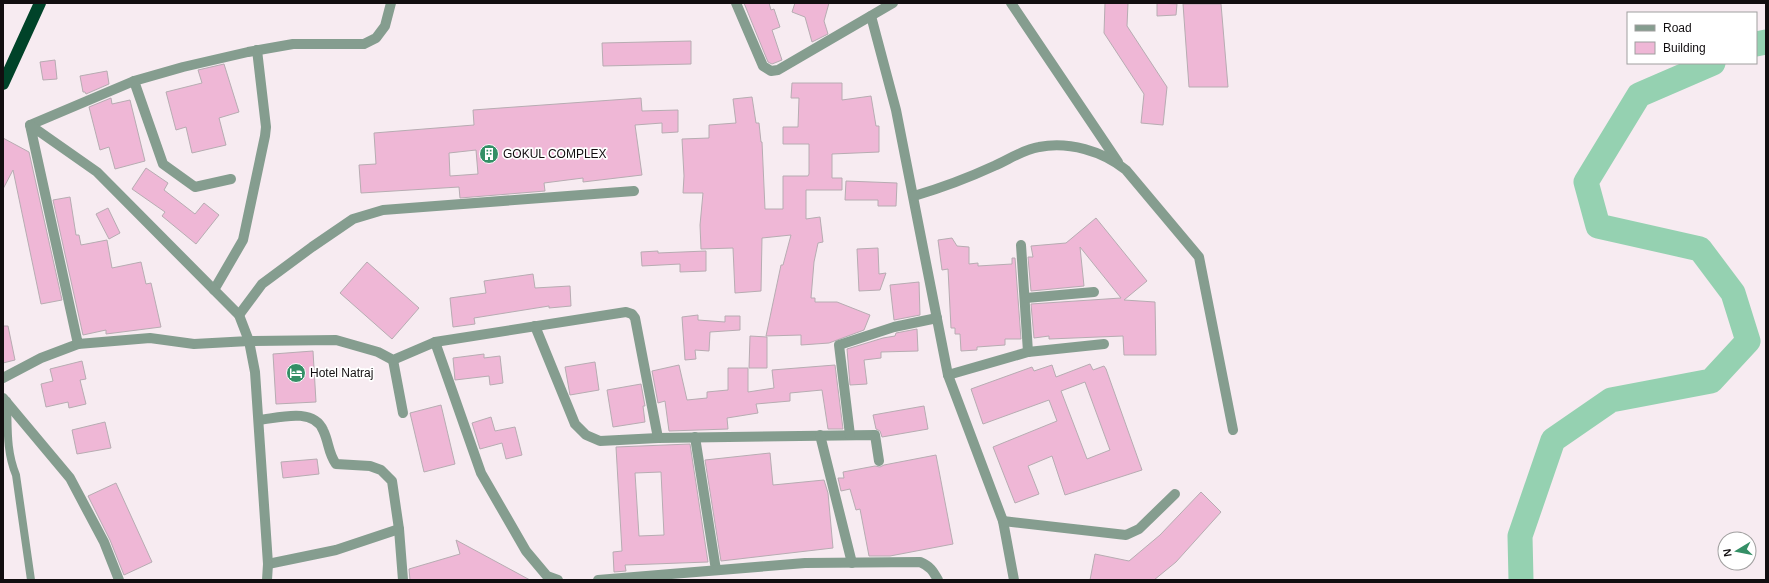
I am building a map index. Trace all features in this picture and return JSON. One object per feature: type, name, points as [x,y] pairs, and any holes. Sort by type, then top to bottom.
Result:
[{"type":"highway","points":[[3,84],[40,3]]},
{"type":"street","points":[[30,125],[134,82],[183,67],[257,50],[293,44],[364,44],[376,38],[385,26],[391,3]]},
{"type":"street","points":[[736,3],[763,66],[770,71],[778,70],[871,16],[881,6],[893,3]]},
{"type":"street","points":[[1011,3],[1119,164]]},
{"type":"street","points":[[871,16],[896,110],[948,375],[1003,521],[1014,580]]},
{"type":"street","points":[[214,290],[243,240],[265,136],[266,127],[257,50]]},
{"type":"street","points":[[134,82],[163,164],[195,187],[231,179]]},
{"type":"street","points":[[30,125],[97,172],[239,315],[249,341],[255,372],[268,564],[267,580]]},
{"type":"street","points":[[30,125],[78,344]]},
{"type":"street","points":[[914,196],[960,181],[1037,147],[1052,145],[1084,149],[1102,154],[1119,164],[1126,170],[1199,257],[1233,430]]},
{"type":"street","points":[[239,315],[262,284],[312,247],[354,219],[383,210],[634,191]]},
{"type":"street","points":[[1021,245],[1026,298],[1028,352]]},
{"type":"street","points":[[1026,298],[1094,292]]},
{"type":"street","points":[[393,360],[435,342],[626,312],[632,314],[635,318],[658,438]]},
{"type":"street","points":[[850,435],[839,345],[894,327],[937,318]]},
{"type":"street","points":[[535,326],[575,424],[586,436],[600,441],[695,437],[875,435],[879,461]]},
{"type":"street","points":[[3,378],[41,358],[78,344],[150,338],[194,344],[249,341],[336,340],[378,352],[393,360]]},
{"type":"street","points":[[435,342],[481,472],[526,551],[547,576],[558,580]]},
{"type":"street","points":[[948,375],[1028,352],[1104,344]]},
{"type":"street","points":[[393,360],[403,413]]},
{"type":"street","points":[[5,400],[70,478],[104,542],[119,580]]},
{"type":"street","points":[[259,420],[304,416],[318,421],[324,430],[330,456],[336,464],[370,466],[381,470],[392,481],[400,529],[403,580]]},
{"type":"street","points":[[820,435],[852,563]]},
{"type":"street","points":[[695,437],[716,570]]},
{"type":"street","points":[[1003,521],[1126,535],[1139,529],[1175,494]]},
{"type":"street","points":[[268,564],[336,550],[400,529]]},
{"type":"street","points":[[598,580],[805,563],[920,562],[927,565],[933,571],[938,580]]},
{"type":"lane","points":[[5,400],[8,445],[11,462],[16,475],[32,580]]},
{"type":"building","points":[[744,3],[769,3],[771,10],[774,9],[780,27],[772,30],[782,60],[772,64],[768,62]]},
{"type":"building","points":[[795,3],[829,3],[824,21],[828,34],[812,42],[805,17],[792,12]]},
{"type":"building","points":[[1105,3],[1128,3],[1127,26],[1167,87],[1163,125],[1141,123],[1144,94],[1104,33]]},
{"type":"building","points":[[1157,3],[1177,4],[1176,15],[1157,16]]},
{"type":"building","points":[[1183,4],[1221,4],[1228,87],[1189,87]]},
{"type":"building","points":[[691,41],[691,64],[603,66],[602,43]]},
{"type":"building","points":[[55,60],[57,79],[43,80],[40,62]]},
{"type":"building","points":[[224,64],[239,112],[219,118],[226,145],[192,153],[186,127],[176,130],[166,92],[202,83],[198,70]]},
{"type":"building","points":[[107,71],[109,84],[86,94],[83,92],[80,76]]},
{"type":"building","points":[[792,83],[842,83],[842,100],[871,96],[876,126],[879,126],[879,152],[832,154],[832,178],[842,178],[842,190],[806,190],[806,219],[820,217],[823,242],[818,243],[814,262],[811,298],[815,298],[815,302],[837,302],[870,315],[864,330],[829,343],[801,345],[801,335],[766,336],[781,265],[783,265],[791,235],[762,238],[761,291],[735,293],[733,248],[701,249],[700,225],[703,193],[683,193],[684,176],[682,139],[709,138],[709,125],[736,123],[733,99],[752,97],[756,123],[759,123],[762,142],[765,209],[783,209],[783,176],[808,176],[809,174],[809,144],[783,144],[783,127],[798,127],[799,98],[791,98]]},
{"type":"building","points":[[111,98],[112,104],[130,100],[145,161],[115,169],[109,147],[100,150],[89,107]]},
{"type":"building","points":[[641,98],[642,111],[678,110],[678,132],[662,133],[662,123],[635,125],[642,175],[583,182],[583,178],[544,183],[545,191],[460,198],[459,187],[361,193],[359,165],[376,164],[374,133],[474,125],[473,110]],"holes":[[[476,150],[478,174],[450,176],[449,153]]]},
{"type":"building","points":[[3,138],[29,152],[62,300],[41,304],[13,170],[3,189]]},
{"type":"building","points":[[146,168],[168,183],[164,190],[195,214],[204,203],[219,215],[196,244],[162,216],[165,212],[132,189]]},
{"type":"building","points":[[846,181],[897,183],[896,206],[878,206],[878,200],[845,200]]},
{"type":"building","points":[[70,197],[76,235],[79,235],[81,245],[107,240],[112,268],[141,262],[146,284],[151,283],[161,327],[106,334],[106,330],[83,335],[53,200]]},
{"type":"building","points":[[108,208],[120,233],[109,239],[96,214]]},
{"type":"building","points":[[1096,218],[1147,281],[1124,300],[1155,302],[1156,355],[1124,355],[1123,336],[1049,339],[1049,336],[1034,338],[1031,304],[1121,298],[1080,247],[1084,286],[1031,291],[1028,257],[1033,257],[1031,246],[1066,243]]},
{"type":"building","points":[[952,238],[957,246],[969,247],[969,264],[978,263],[978,266],[1012,264],[1012,258],[1015,258],[1021,339],[1005,339],[1005,345],[977,347],[977,350],[961,351],[960,334],[955,334],[955,328],[951,328],[948,269],[942,270],[938,240]]},
{"type":"building","points":[[878,248],[879,274],[886,273],[880,290],[859,291],[857,249]]},
{"type":"building","points":[[658,251],[658,253],[706,251],[706,271],[680,272],[680,264],[642,266],[641,252]]},
{"type":"building","points":[[367,262],[419,308],[392,339],[340,293]]},
{"type":"building","points":[[533,274],[535,288],[570,286],[571,306],[549,308],[549,306],[474,318],[475,324],[453,327],[450,298],[486,293],[484,281]]},
{"type":"building","points":[[919,282],[920,315],[894,320],[890,285]]},
{"type":"building","points":[[698,315],[698,320],[725,322],[725,316],[740,316],[740,330],[710,332],[709,351],[695,350],[696,359],[685,360],[682,317]]},
{"type":"building","points":[[3,326],[8,326],[15,360],[3,363]]},
{"type":"building","points":[[917,329],[918,351],[881,352],[881,358],[864,360],[867,384],[850,385],[847,349],[883,338],[895,336],[896,333]]},
{"type":"building","points":[[750,336],[767,337],[767,368],[749,368]]},
{"type":"building","points":[[313,351],[316,402],[276,404],[273,354]]},
{"type":"building","points":[[484,354],[484,358],[500,356],[503,383],[490,385],[489,376],[455,380],[453,358]]},
{"type":"building","points":[[82,361],[86,379],[80,380],[86,404],[69,408],[68,402],[46,407],[41,384],[53,381],[50,369]]},
{"type":"building","points":[[595,362],[599,390],[570,395],[565,367]]},
{"type":"building","points":[[1090,364],[1093,370],[1104,366],[1142,470],[1065,495],[1052,456],[1028,466],[1039,494],[1015,503],[993,447],[1057,421],[1049,400],[983,424],[971,389],[1032,367],[1034,371],[1052,365],[1056,377]],"holes":[[[1085,382],[1110,450],[1087,459],[1061,391]]]},
{"type":"building","points":[[679,365],[687,400],[707,398],[707,392],[728,390],[728,368],[748,368],[748,392],[774,388],[772,370],[835,365],[843,429],[828,429],[822,390],[790,393],[790,401],[756,404],[758,413],[727,418],[728,429],[669,431],[665,401],[658,403],[652,371]]},
{"type":"building","points":[[641,384],[645,406],[643,406],[645,422],[613,427],[607,390]]},
{"type":"building","points":[[441,405],[455,464],[424,472],[410,413]]},
{"type":"building","points":[[924,406],[928,429],[882,437],[880,431],[876,429],[873,415]]},
{"type":"building","points":[[491,417],[495,431],[515,427],[522,455],[506,459],[502,443],[480,449],[472,423]]},
{"type":"building","points":[[105,422],[111,448],[77,454],[72,430]]},
{"type":"building","points":[[690,444],[708,562],[625,565],[626,571],[614,572],[613,552],[622,551],[616,447]],"holes":[[[661,472],[664,535],[639,536],[635,473]]]},
{"type":"building","points":[[770,453],[773,485],[824,480],[828,493],[833,548],[721,561],[705,460]]},
{"type":"building","points":[[936,455],[953,544],[890,556],[869,556],[860,509],[856,510],[850,489],[841,491],[838,478],[844,478],[843,472],[875,466],[880,467]]},
{"type":"building","points":[[317,459],[319,474],[283,478],[281,462]]},
{"type":"building","points":[[116,483],[152,562],[124,575],[110,540],[88,496]]},
{"type":"building","points":[[1201,492],[1221,512],[1176,562],[1154,580],[1090,580],[1095,554],[1129,561],[1160,535]]},
{"type":"building","points":[[456,540],[530,580],[410,580],[409,569],[460,554]]},
{"type":"waterway","points":[[1757,44],[1766,42]]},
{"type":"waterway","points":[[1521,580],[1520,536],[1553,440],[1611,400],[1711,381],[1748,341],[1733,293],[1700,249],[1598,226],[1586,182],[1639,95],[1711,64]]},
{"type":"place","name":"GOKUL COMPLEX","points":[[489,154]]},
{"type":"place","name":"Hotel Natraj","points":[[296,373]]}]
